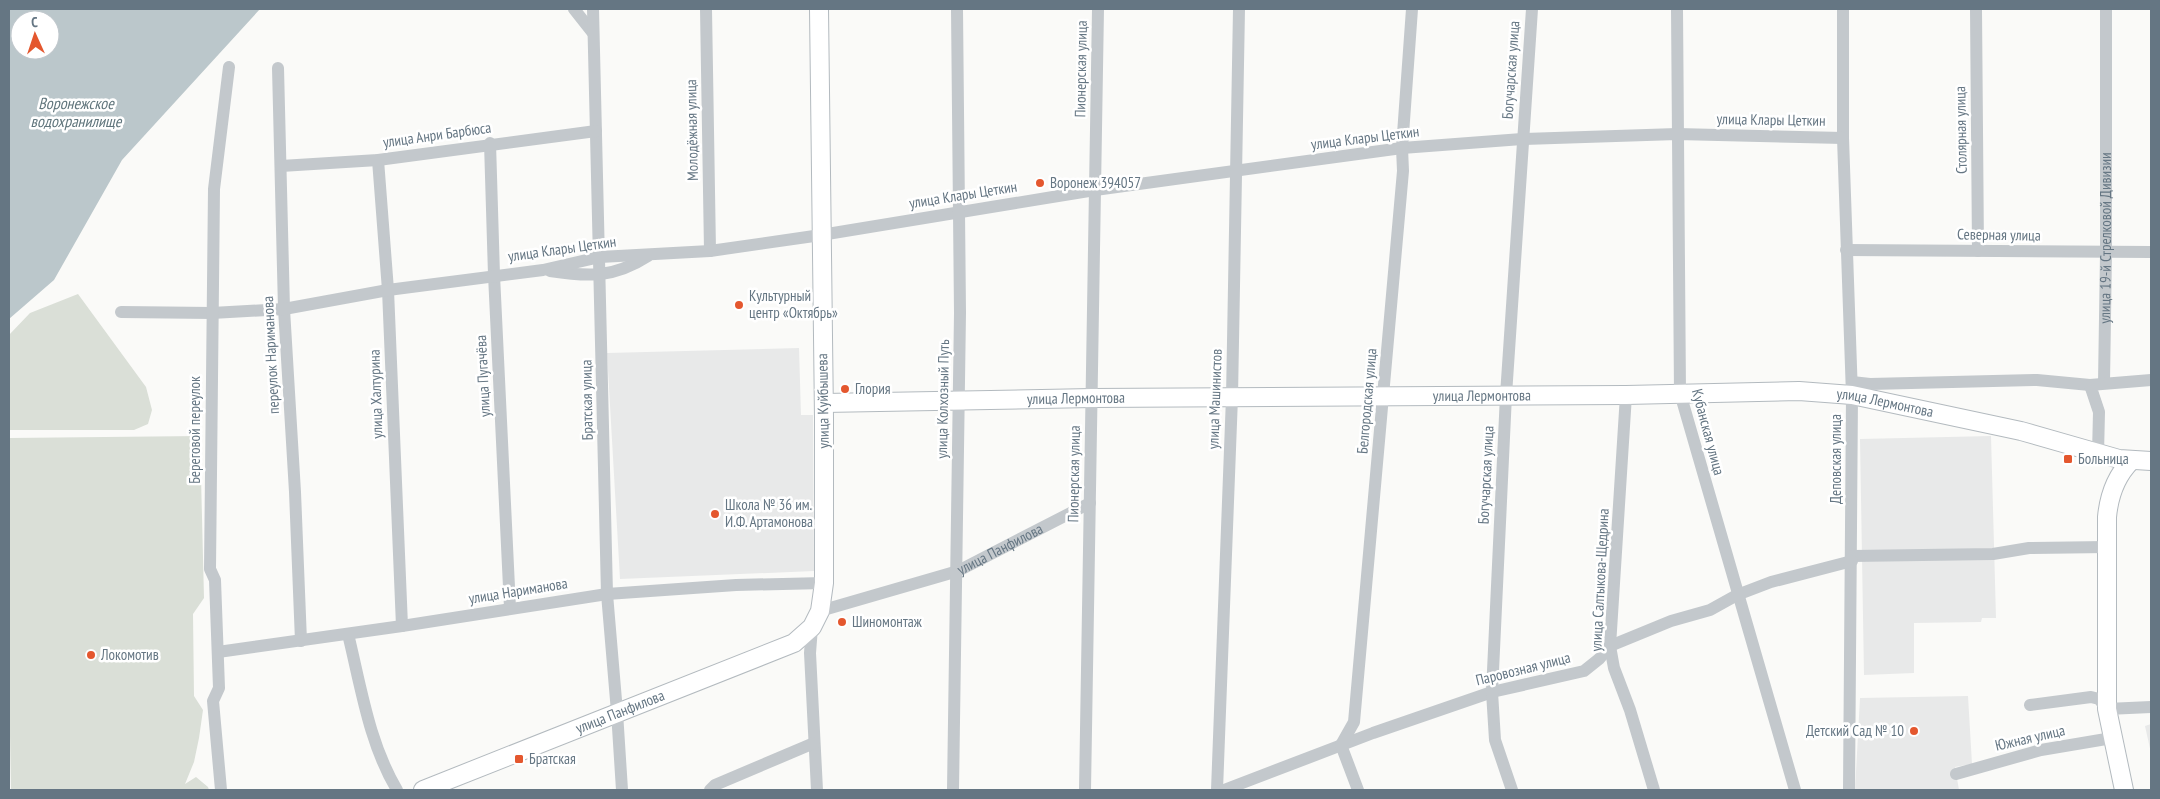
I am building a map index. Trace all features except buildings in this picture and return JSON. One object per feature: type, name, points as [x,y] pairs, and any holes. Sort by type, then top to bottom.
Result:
[{"type":"street","points":[[574,9],[593,33]]},
{"type":"street","name":"Братская улица","points":[[593,9],[607,594],[622,790]]},
{"type":"street","name":"Молодёжная улица","points":[[706,9],[710,251]]},
{"type":"street","name":"улица Куйбышева","points":[[817,790],[810,653],[812,627],[820,611],[824,583],[824,403],[819,9]]},
{"type":"street","name":"улица Колхозный Путь","points":[[953,790],[958,571],[960,282],[956,9]]},
{"type":"street","name":"Пионерская улица","points":[[1085,790],[1098,9]]},
{"type":"street","name":"улица Машинистов","points":[[1217,790],[1232,397],[1239,9]]},
{"type":"street","name":"Белгородская улица","points":[[1341,745],[1354,722],[1404,171],[1402,148],[1412,9]]},
{"type":"street","name":"Богучарская улица","points":[[1512,790],[1495,740],[1492,692],[1506,395],[1532,9]]},
{"type":"street","name":"Кубанская улица","points":[[1677,9],[1680,393],[1795,790]]},
{"type":"street","name":"Деповская улица","points":[[1843,9],[1843,138],[1852,388],[1852,558],[1845,789]]},
{"type":"street","name":"Столярная улица","points":[[1976,9],[1978,251]]},
{"type":"street","name":"улица 19-й Стрелковой Дивизии","points":[[2104,383],[2106,9]]},
{"type":"street","name":"Береговой переулок","points":[[222,790],[213,701],[219,688],[215,580],[210,569],[212,313],[214,189],[229,67]]},
{"type":"street","name":"переулок Нариманова","points":[[278,68],[284,309],[295,492],[301,641]]},
{"type":"street","name":"улица Анри Барбюса","points":[[281,166],[378,160],[490,143],[596,130]]},
{"type":"street","name":"улица Клары Цеткин","points":[[121,312],[212,313],[284,309],[388,290],[542,270],[600,257],[710,251],[821,235],[1095,190],[1402,148],[1522,139],[1677,134],[1843,138]]},
{"type":"street","name":"улица Пугачёва","points":[[490,143],[494,275],[510,608]]},
{"type":"street","name":"улица Халтурина","points":[[378,160],[388,290],[402,626]]},
{"type":"street","name":"Северная улица","points":[[1846,250],[2151,252]]},
{"type":"street","points":[[542,270],[568,274],[600,274],[630,268],[650,254]]},
{"type":"street","points":[[1852,388],[1870,384],[2037,380],[2090,384],[2151,380]]},
{"type":"street","points":[[2090,384],[2099,412],[2098,454]]},
{"type":"street","name":"улица Лермонтова","points":[[824,403],[1385,395],[1626,395],[1852,388],[2020,431],[2098,454],[2131,460],[2151,461]]},
{"type":"street","name":"улица Салтыкова-Щедрина","points":[[1626,395],[1610,646],[1614,668],[1638,735],[1654,790]]},
{"type":"street","points":[[2124,790],[2107,709],[2107,518],[2111,494],[2120,474],[2131,460]]},
{"type":"street","name":"улица Панфилова","points":[[820,611],[958,571],[1090,503]]},
{"type":"street","name":"Паровозная улица","points":[[1224,790],[1373,733],[1492,692],[1584,671],[1599,659],[1610,646],[1671,621],[1710,610],[1737,595],[1771,582],[1852,558],[1993,554],[2029,548],[2107,547]]},
{"type":"street","name":"улица Нариманова","points":[[218,652],[607,594],[736,585],[824,583]]},
{"type":"street","name":"улица Панфилова","points":[[423,790],[794,643],[812,627]]},
{"type":"street","points":[[348,634],[374,741],[386,772],[397,790]]},
{"type":"street","points":[[794,643],[804,646],[810,653]]},
{"type":"street","points":[[2030,705],[2090,697],[2099,699],[2107,709]]},
{"type":"street","points":[[2107,709],[2151,707]]},
{"type":"street","points":[[1354,722],[1373,733]]},
{"type":"street","name":"Южная улица","points":[[1956,774],[2041,750],[2112,738]]},
{"type":"street","points":[[710,790],[715,785],[814,743]]},
{"type":"street","points":[[1341,745],[1358,790]]},
{"type":"shaded area","points":[[78,294],[146,387],[152,410],[148,424],[134,430],[9,430],[9,335],[30,313]]},
{"type":"shaded area","name":"Школа № 36 им. И.Ф. Артамонова","points":[[799,348],[801,415],[813,415],[814,571],[620,579],[607,353]]},
{"type":"shaded area","points":[[200,436],[204,598],[193,614],[194,696],[203,710],[194,762],[185,784],[196,777],[209,790],[11,790],[9,438]]},
{"type":"shaded area","points":[[1991,436],[1996,618],[1982,618],[1981,622],[1914,623],[1914,673],[1864,675],[1860,439]]},
{"type":"shaded area","name":"Детский Сад № 10","points":[[1968,696],[1972,764],[1955,767],[1959,790],[1855,790],[1860,698]]},
{"type":"shaded area","points":[[2151,724],[2151,753],[2145,726]]},
{"type":"water","name":"Воронежское водохранилище","points":[[9,9],[260,9],[122,160],[54,280],[9,319]]},
{"type":"place","name":"Воронеж 394057","points":[[1040,183]]},
{"type":"place","name":"Культурный центр «Октябрь»","points":[[739,305]]},
{"type":"place","name":"Глория","points":[[845,389]]},
{"type":"place","name":"Больница","points":[[2068,459]]},
{"type":"place","name":"Школа № 36 им. И.Ф. Артамонова","points":[[715,514]]},
{"type":"place","name":"Шиномонтаж","points":[[842,622]]},
{"type":"place","name":"Локомотив","points":[[91,655]]},
{"type":"place","name":"Детский Сад № 10","points":[[1914,731]]},
{"type":"place","name":"Братская","points":[[519,759]]}]
